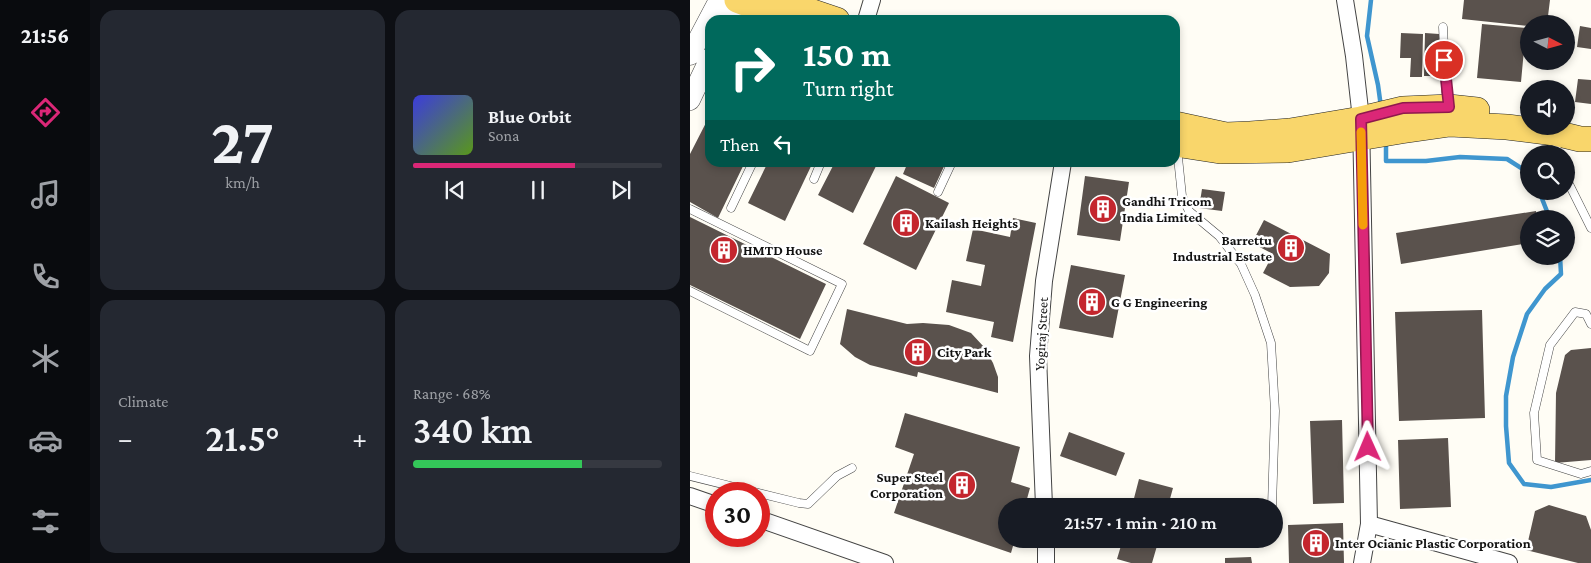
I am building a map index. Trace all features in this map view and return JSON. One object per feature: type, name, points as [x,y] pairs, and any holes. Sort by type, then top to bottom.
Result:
[{"type":"main road","points":[[752,1],[779,15]]},
{"type":"main road","points":[[752,1],[815,15]]},
{"type":"main road","points":[[1450,116],[1520,129]]},
{"type":"main road","points":[[1180,138],[1220,151],[1251,143],[1288,150],[1365,127],[1402,120],[1450,116],[1520,116]]},
{"type":"main road","points":[[1575,129],[1591,122]]},
{"type":"main road","points":[[1560,135],[1591,140]]},
{"type":"street","points":[[711,15],[719,0]]},
{"type":"street","points":[[868,15],[872,0]]},
{"type":"street","points":[[1345,0],[1365,127],[1369,524],[1362,563]]},
{"type":"street","points":[[734,15],[752,1]]},
{"type":"street","points":[[690,55],[705,27]]},
{"type":"street","points":[[690,100],[705,68]]},
{"type":"street","name":"Yogiraj Street","points":[[1044,498],[1038,356],[1044,281],[1063,167]]},
{"type":"street","points":[[690,496],[705,501]]},
{"type":"street","points":[[770,523],[885,563]]},
{"type":"street","points":[[1369,524],[1456,556],[1509,563]]},
{"type":"street","points":[[1046,548],[1046,563]]},
{"type":"lane","points":[[1443,27],[1446,92],[1450,116]]},
{"type":"lane","points":[[731,208],[751,167]]},
{"type":"lane","points":[[814,179],[819,167]]},
{"type":"lane","points":[[938,192],[950,167]]},
{"type":"lane","points":[[1179,167],[1182,196],[1189,211],[1219,236],[1241,264],[1255,296],[1271,343],[1275,411],[1272,498]]},
{"type":"lane","points":[[1575,196],[1591,228]]},
{"type":"lane","points":[[690,209],[842,284],[810,351],[690,292]]},
{"type":"lane","points":[[1591,324],[1586,314],[1575,312],[1550,345],[1534,413],[1537,460],[1581,474],[1591,472]]},
{"type":"lane","points":[[690,476],[808,504],[832,480],[852,468]]},
{"type":"building","points":[[1464,0],[1550,0],[1548,15],[1520,15],[1520,25],[1462,19]]},
{"type":"building","points":[[1482,24],[1520,27],[1520,70],[1522,70],[1520,82],[1477,78]]},
{"type":"building","points":[[1580,26],[1591,28],[1591,49],[1577,47]]},
{"type":"building","points":[[1401,33],[1423,34],[1422,77],[1410,77],[1411,58],[1400,58]]},
{"type":"building","points":[[1425,33],[1439,34],[1439,76],[1424,76]]},
{"type":"building","points":[[1578,79],[1591,80],[1591,104],[1575,102]]},
{"type":"building","points":[[705,125],[705,167],[743,167],[718,218],[690,202],[690,154]]},
{"type":"building","points":[[766,167],[811,167],[785,221],[748,203]]},
{"type":"building","points":[[832,167],[876,167],[853,213],[818,195]]},
{"type":"building","points":[[906,167],[944,167],[934,188],[903,174]]},
{"type":"building","name":"Kailash Heights","points":[[896,176],[949,203],[916,270],[863,244]]},
{"type":"building","name":"Gandhi Tricom India Limited","points":[[1085,176],[1129,182],[1120,241],[1077,235]]},
{"type":"building","points":[[1202,189],[1225,192],[1222,211],[1199,208]]},
{"type":"building","points":[[1520,214],[1520,244],[1401,264],[1396,233]]},
{"type":"building","name":"HMTD House","points":[[690,217],[826,284],[800,339],[690,285]]},
{"type":"building","points":[[1013,218],[1036,223],[1013,342],[991,337],[994,322],[946,312],[952,280],[981,286],[985,265],[966,261],[973,229],[1010,237]]},
{"type":"building","name":"Barrettu Industrial Estate","points":[[1264,220],[1330,254],[1329,273],[1319,286],[1290,287],[1263,273],[1273,254],[1252,243]]},
{"type":"building","name":"G G Engineering","points":[[1071,265],[1125,275],[1113,338],[1059,328]]},
{"type":"building","name":"City Park","points":[[847,309],[907,324],[949,325],[971,333],[984,347],[993,363],[998,377],[998,393],[918,372],[917,377],[870,365],[855,357],[840,344]]},
{"type":"building","points":[[1482,310],[1485,418],[1399,421],[1395,312]]},
{"type":"building","points":[[1591,348],[1591,460],[1555,463],[1556,393],[1565,355],[1571,350]]},
{"type":"building","name":"Super Steel Corporation","points":[[905,413],[1020,447],[1011,482],[1030,488],[1027,498],[998,498],[998,548],[1012,548],[1011,553],[894,513],[914,454],[895,447]]},
{"type":"building","points":[[1342,420],[1344,503],[1313,504],[1310,421]]},
{"type":"building","points":[[1069,432],[1125,453],[1116,476],[1060,456]]},
{"type":"building","points":[[1448,438],[1451,507],[1400,509],[1398,440]]},
{"type":"building","points":[[1139,479],[1173,488],[1170,498],[1134,498]]},
{"type":"building","points":[[1549,505],[1586,516],[1591,530],[1591,563],[1578,563],[1526,550],[1535,511]]},
{"type":"building","name":"Inter Ocianic Plastic Corporation","points":[[1343,523],[1344,563],[1289,563],[1288,525]]},
{"type":"building","points":[[1120,548],[1156,548],[1152,563],[1131,563],[1117,559]]},
{"type":"building","points":[[1251,557],[1252,563],[1225,563],[1225,558]]},
{"type":"waterway","points":[[1371,0],[1367,36],[1381,107]]},
{"type":"waterway","points":[[1386,142],[1386,161],[1426,161],[1460,157],[1507,159],[1520,167]]},
{"type":"waterway","points":[[1543,200],[1546,210]]},
{"type":"waterway","points":[[1560,265],[1561,274],[1545,289],[1527,314],[1513,357],[1506,396],[1509,463],[1524,484],[1551,487],[1591,480]]},
{"type":"slow traffic","points":[[1361,132],[1363,225]]},
{"type":"place","name":"Gandhi Tricom India Limited","points":[[1103,209]]},
{"type":"place","name":"Kailash Heights","points":[[906,223]]},
{"type":"place","name":"Barrettu Industrial Estate","points":[[1291,248]]},
{"type":"place","name":"HMTD House","points":[[724,250]]},
{"type":"place","name":"G G Engineering","points":[[1092,302]]},
{"type":"place","name":"City Park","points":[[918,352]]},
{"type":"place","name":"Super Steel Corporation","points":[[962,485]]},
{"type":"place","name":"Inter Ocianic Plastic Corporation","points":[[1316,543]]},
{"type":"route","points":[[1368,447],[1361,119],[1366,116],[1403,108],[1449,107],[1444,60]]}]
